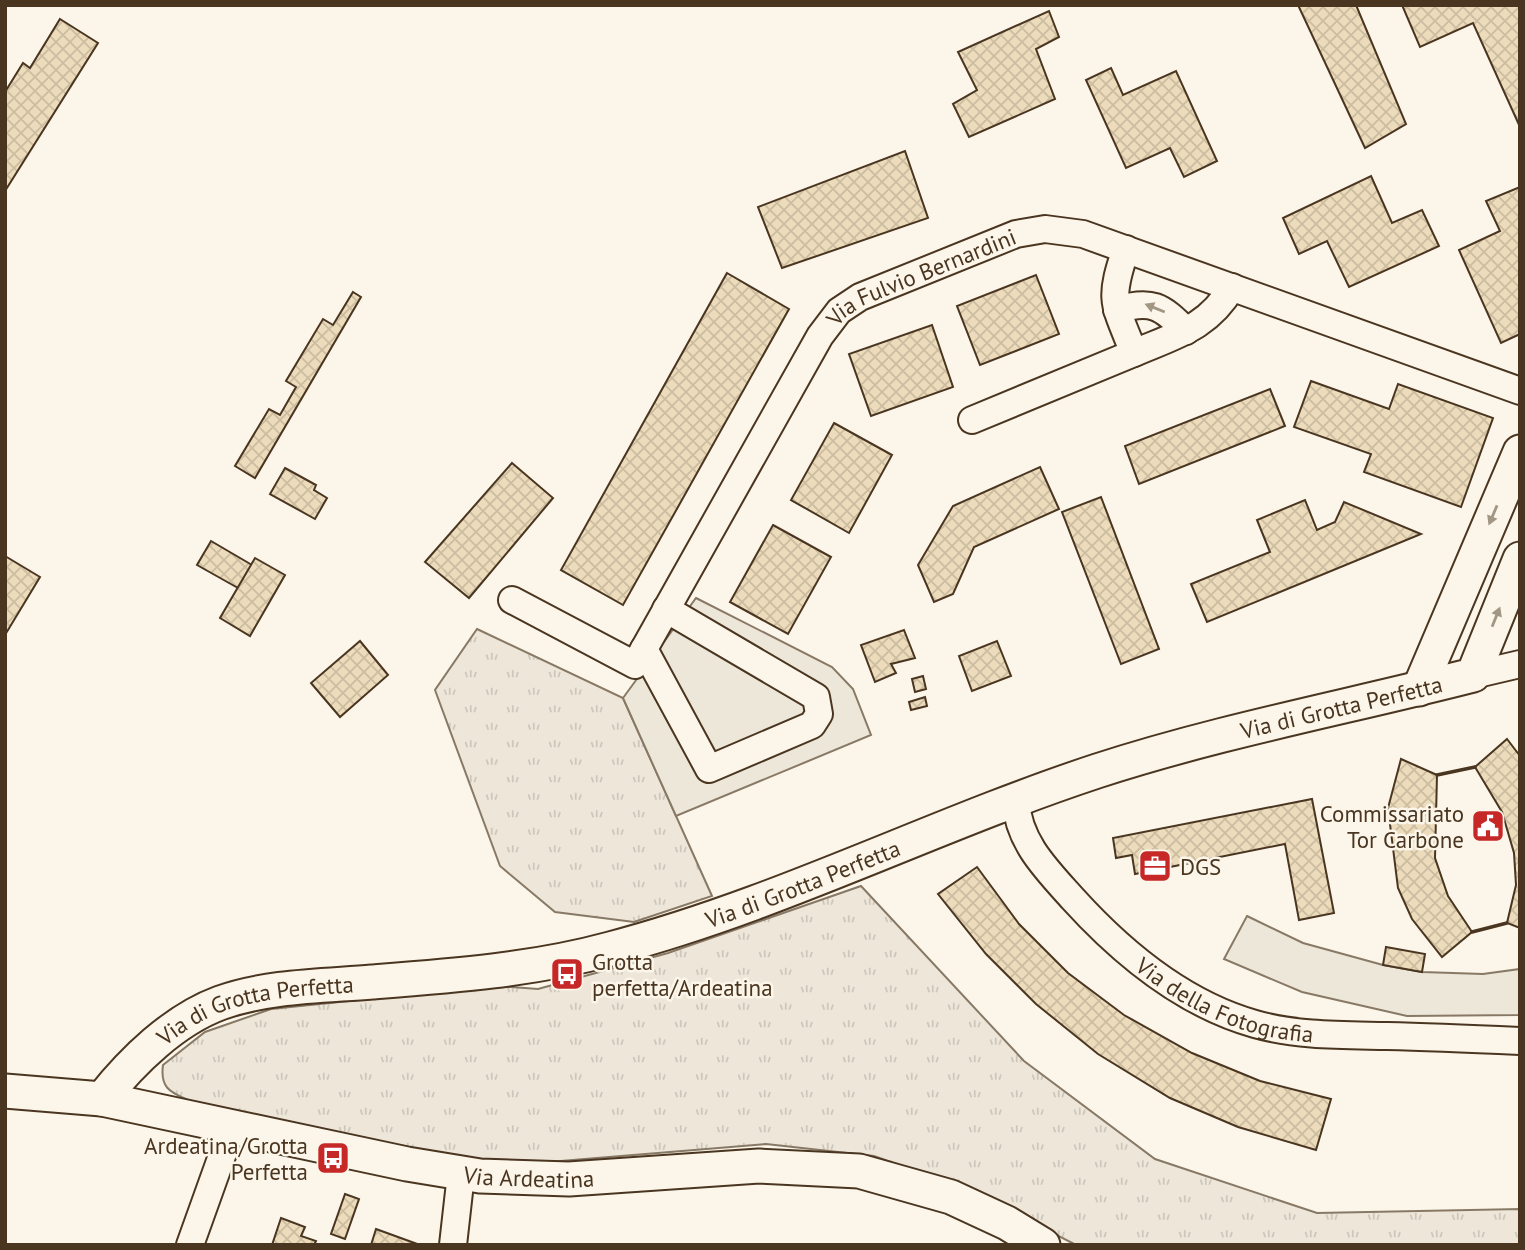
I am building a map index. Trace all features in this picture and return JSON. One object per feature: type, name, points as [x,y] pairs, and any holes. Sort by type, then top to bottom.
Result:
[{"type":"main road","points":[[1419,689],[1520,452]]},
{"type":"main road","points":[[1473,675],[1520,559]]},
{"type":"main road","name":"Via di Grotta Perfetta","points":[[102,1099],[159,1041],[192,1018],[223,1002],[312,988],[494,970],[606,950],[719,917],[1098,771],[1197,742],[1473,675]]},
{"type":"main road","name":"Via Ardeatina","points":[[5,1091],[102,1099],[461,1174],[540,1179],[737,1166],[833,1167],[884,1176],[951,1197],[1007,1223],[1043,1245]]},
{"type":"street","name":"Via Fulvio Bernardini","points":[[643,649],[814,348],[839,311],[860,297],[1016,234],[1045,229],[1064,230],[1126,249],[1520,391]]},
{"type":"street","points":[[1126,249],[1114,284],[1117,310],[1134,353]]},
{"type":"street","points":[[972,420],[1186,331],[1211,317],[1232,287]]},
{"type":"street","points":[[1117,310],[1140,303],[1150,304],[1164,311],[1186,331]]},
{"type":"street","points":[[512,600],[635,665],[643,649]]},
{"type":"street","points":[[643,649],[709,769],[812,725],[819,714],[816,697],[666,609]]},
{"type":"street","name":"Via di Grotta Perfetta","points":[[1473,675],[1520,664]]},
{"type":"street","name":"Via della Fotografia","points":[[1016,801],[1019,824],[1030,848],[1090,918],[1143,964],[1201,1002],[1236,1018],[1280,1030],[1520,1041]]},
{"type":"street","points":[[190,1245],[233,1125]]},
{"type":"street","points":[[453,1245],[461,1174]]},
{"type":"green space","points":[[477,629],[623,698],[712,896],[634,922],[555,912],[500,866],[435,690]]},
{"type":"green space","points":[[861,886],[1024,1061],[1155,1159],[1317,1213],[1520,1209],[1520,1245],[1076,1245],[965,1188],[874,1156],[766,1144],[512,1165],[460,1162],[188,1100],[167,1088],[163,1079],[163,1065],[205,1032],[271,1009],[496,986],[538,989],[668,953]]},
{"type":"shaded area","points":[[696,598],[832,667],[853,689],[871,735],[676,816],[623,698]]},
{"type":"shaded area","points":[[1247,916],[1303,943],[1383,965],[1422,972],[1483,974],[1520,969],[1520,1015],[1407,1016],[1302,992],[1224,959]]},
{"type":"building","points":[[1298,5],[1356,5],[1406,124],[1365,148]]},
{"type":"building","points":[[1402,5],[1520,5],[1520,127],[1473,23],[1420,47]]},
{"type":"building","points":[[1049,11],[1059,37],[1036,49],[1055,99],[969,137],[953,104],[977,90],[958,52]]},
{"type":"building","points":[[60,19],[98,43],[5,191],[5,92],[23,63],[30,68]]},
{"type":"building","points":[[1111,68],[1123,95],[1176,71],[1217,161],[1184,177],[1170,148],[1126,168],[1086,80]]},
{"type":"building","points":[[905,151],[928,218],[782,268],[758,207]]},
{"type":"building","points":[[1371,176],[1392,223],[1422,210],[1439,246],[1349,287],[1327,241],[1299,254],[1283,218]]},
{"type":"building","points":[[1520,187],[1520,334],[1501,343],[1459,250],[1500,231],[1486,201]]},
{"type":"building","points":[[727,273],[789,309],[623,605],[561,570]]},
{"type":"building","points":[[1036,275],[1059,334],[980,365],[957,306]]},
{"type":"building","points":[[353,292],[361,297],[255,478],[235,466],[269,409],[280,415],[296,387],[286,381],[323,319],[333,325]]},
{"type":"building","points":[[932,325],[953,387],[871,416],[849,354]]},
{"type":"building","points":[[1311,381],[1389,409],[1398,384],[1493,418],[1461,507],[1364,472],[1371,454],[1294,427]]},
{"type":"building","points":[[1270,389],[1285,426],[1139,484],[1125,446]]},
{"type":"building","points":[[834,423],[892,455],[849,533],[791,500]]},
{"type":"building","points":[[512,463],[553,498],[469,598],[425,562]]},
{"type":"building","points":[[1040,467],[1059,509],[974,547],[953,594],[934,602],[918,565],[953,506]]},
{"type":"building","points":[[285,468],[316,485],[314,490],[327,498],[315,519],[270,494]]},
{"type":"building","points":[[1101,497],[1159,649],[1121,664],[1062,512]]},
{"type":"building","points":[[1305,500],[1317,530],[1335,522],[1344,502],[1421,534],[1207,622],[1191,584],[1270,552],[1257,520]]},
{"type":"building","points":[[773,525],[831,557],[788,634],[730,602]]},
{"type":"building","points":[[211,541],[252,565],[238,588],[197,565]]},
{"type":"building","points":[[5,556],[40,577],[5,635]]},
{"type":"building","points":[[255,558],[285,575],[250,636],[220,618]]},
{"type":"building","points":[[904,630],[915,658],[891,664],[896,673],[875,682],[861,645]]},
{"type":"building","points":[[360,641],[388,675],[340,717],[311,683]]},
{"type":"building","points":[[997,641],[1011,676],[972,691],[959,656]]},
{"type":"building","points":[[923,676],[926,689],[915,692],[912,679]]},
{"type":"building","points":[[925,697],[927,706],[911,710],[909,702]]},
{"type":"building","points":[[1507,739],[1520,756],[1520,928],[1507,923],[1516,885],[1514,853],[1502,812],[1475,767]]},
{"type":"building","points":[[1401,759],[1437,775],[1435,858],[1448,896],[1472,932],[1442,957],[1412,919],[1398,888],[1388,808]]},
{"type":"building","name":"DGS","points":[[1312,799],[1334,913],[1299,920],[1285,844],[1135,874],[1132,855],[1116,858],[1113,838]]},
{"type":"building","points":[[977,867],[1019,924],[1068,973],[1124,1015],[1192,1053],[1260,1081],[1331,1099],[1316,1150],[1238,1127],[1170,1098],[1098,1054],[1036,1004],[986,954],[938,894]]},
{"type":"building","points":[[1386,947],[1425,954],[1422,972],[1383,965]]},
{"type":"building","points":[[345,1194],[359,1199],[345,1239],[331,1234]]},
{"type":"building","points":[[281,1218],[305,1227],[301,1236],[316,1241],[314,1245],[272,1245]]},
{"type":"building","points":[[376,1229],[420,1245],[371,1245]]},
{"type":"wall","points":[[1437,775],[1475,767]]},
{"type":"wall","points":[[1472,932],[1507,923]]},
{"type":"place","name":"Commissariato Tor Carbone","points":[[1488,826]]},
{"type":"place","name":"DGS","points":[[1155,866]]},
{"type":"place","name":"Grotta perfetta/Ardeatina","points":[[567,974]]},
{"type":"place","name":"Ardeatina/Grotta Perfetta","points":[[333,1158]]}]
